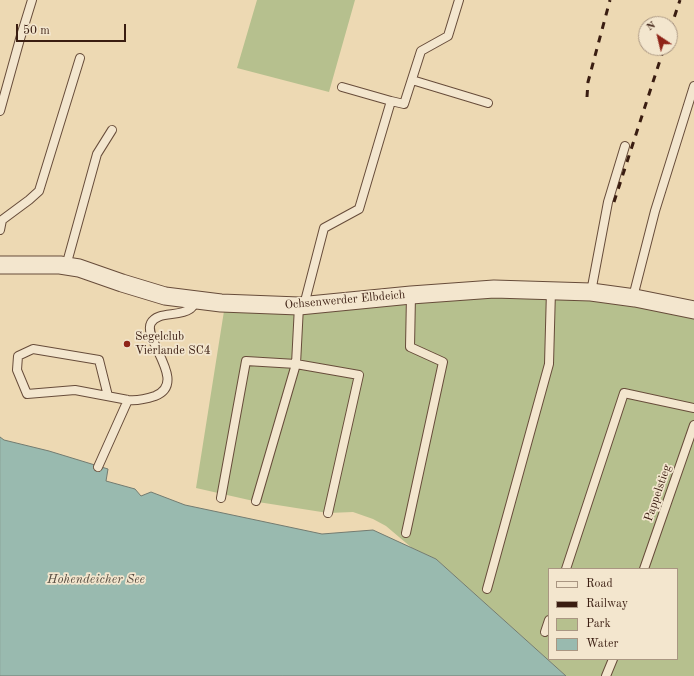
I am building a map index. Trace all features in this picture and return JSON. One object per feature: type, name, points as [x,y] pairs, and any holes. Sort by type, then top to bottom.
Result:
[{"type":"street","name":"Ochsenwerder Elbdeich","points":[[0,265],[27,264],[80,268],[165,296],[221,303],[301,306],[411,295],[494,289],[591,292],[633,297],[694,310]]},
{"type":"lane","points":[[0,111],[32,0]]},
{"type":"lane","points":[[342,87],[404,104],[421,51],[448,36],[460,0]]},
{"type":"lane","points":[[0,230],[2,220],[39,191],[80,58]]},
{"type":"lane","points":[[412,80],[488,104]]},
{"type":"lane","points":[[633,297],[655,211],[694,86]]},
{"type":"lane","points":[[256,501],[296,364],[301,306],[324,228],[359,208],[391,101]]},
{"type":"lane","points":[[66,266],[97,154],[112,130]]},
{"type":"lane","points":[[591,292],[608,202],[625,146]]},
{"type":"lane","points":[[487,589],[549,364],[551,290]]},
{"type":"lane","points":[[406,533],[443,362],[410,347],[411,295]]},
{"type":"lane","points":[[108,396],[99,360],[33,349],[18,356],[17,370],[27,394],[75,390],[128,400],[136,401],[146,399],[160,394],[165,388],[167,381],[167,371],[150,331],[151,321],[160,316],[184,313],[193,307],[197,300]]},
{"type":"lane","points":[[221,498],[246,361],[296,364],[359,375],[328,513]]},
{"type":"lane","points":[[566,568],[624,393],[694,408]]},
{"type":"lane","points":[[98,467],[128,400]]},
{"type":"lane","name":"Pappelstieg","points":[[644,568],[694,425]]},
{"type":"lane","points":[[545,632],[548,623]]},
{"type":"lane","points":[[606,676],[613,660]]},
{"type":"green space","points":[[257,0],[355,0],[329,92],[237,68]]},
{"type":"green space","points":[[489,295],[572,298],[643,305],[694,317],[694,676],[566,676],[548,660],[678,660],[678,568],[548,568],[548,660],[436,559],[412,548],[386,526],[373,519],[353,512],[328,513],[258,502],[196,488],[224,311],[264,313],[336,311],[429,299]]},
{"type":"water","name":"Hohendeicher See","points":[[0,437],[4,440],[49,451],[108,469],[106,481],[135,489],[141,496],[151,492],[185,505],[322,534],[373,530],[436,559],[566,676],[0,676]]},
{"type":"railway","points":[[587,97],[588,82],[610,0]]},
{"type":"railway","points":[[675,16],[680,0]]},
{"type":"railway","points":[[614,202],[661,56]]},
{"type":"place","name":"Segelclub Vierlande SC4","points":[[127,344]]}]
